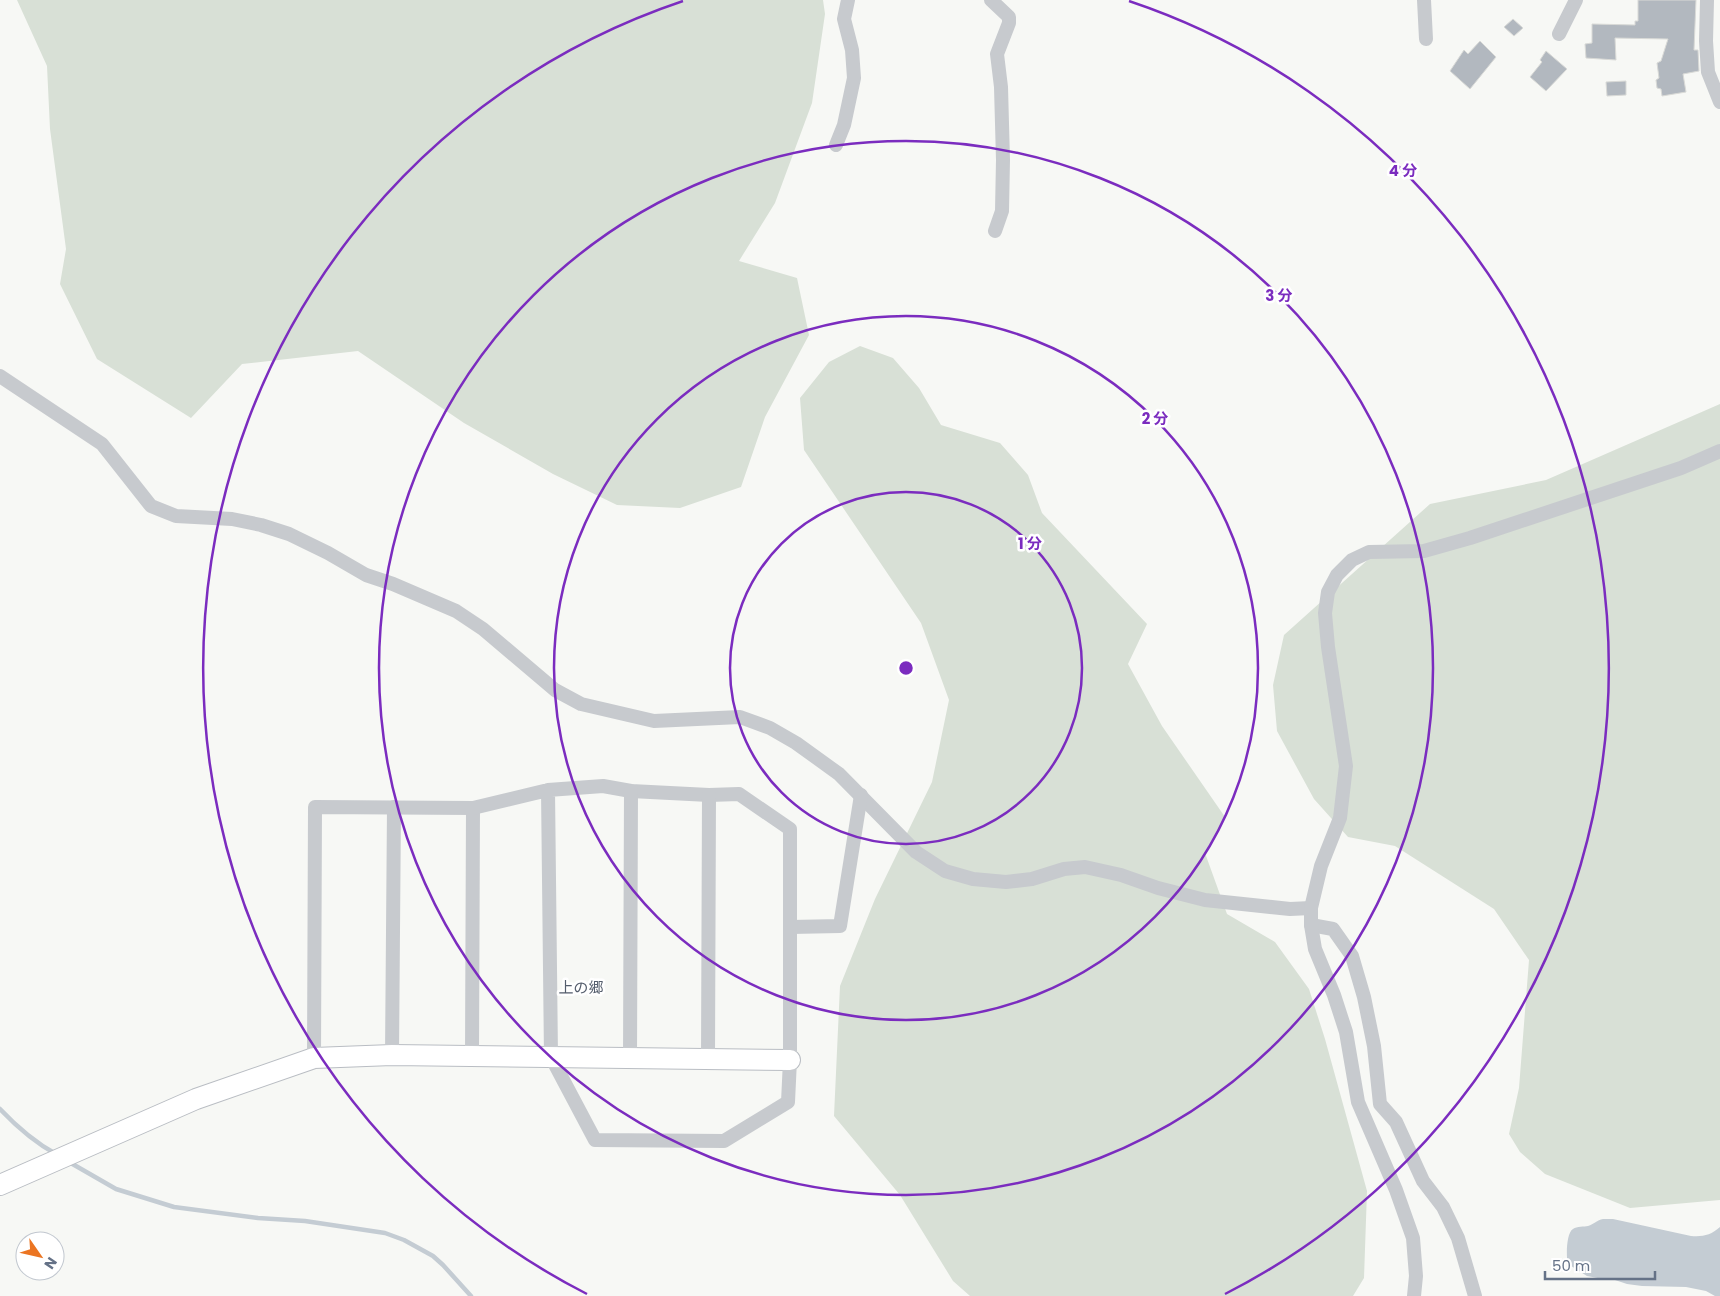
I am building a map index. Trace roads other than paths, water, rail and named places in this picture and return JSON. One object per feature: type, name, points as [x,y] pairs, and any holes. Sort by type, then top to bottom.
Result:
[{"type":"street","points":[[836,145],[844,125],[854,78],[852,50],[844,19],[848,0]]},
{"type":"street","points":[[991,0],[1009,17],[1009,23],[997,54],[1001,87],[1003,160],[1002,212],[995,231]]},
{"type":"street","points":[[1424,0],[1426,39]]},
{"type":"street","points":[[1559,34],[1576,0]]},
{"type":"street","points":[[1707,0],[1706,41],[1708,72],[1720,102]]},
{"type":"street","points":[[0,376],[102,444],[151,506],[176,516],[232,519],[261,525],[289,534],[328,553],[366,575],[393,584],[456,611],[483,629],[555,690],[581,704],[654,721],[740,717],[770,728],[796,743],[832,769],[861,795],[916,852],[945,871],[973,879],[1006,882],[1032,879],[1064,869],[1085,867],[1121,875],[1158,888],[1205,900],[1290,909],[1311,908]]},
{"type":"street","points":[[1414,1296],[1416,1276],[1413,1238],[1396,1190],[1358,1102],[1346,1032],[1334,995],[1315,949],[1311,925],[1311,908],[1321,866],[1340,818],[1346,766],[1328,647],[1326,613],[1328,592],[1337,574],[1352,560],[1369,552],[1424,551],[1470,538],[1681,468],[1720,451]]},
{"type":"street","points":[[314,1058],[315,807],[473,808],[548,790],[603,786],[631,791],[709,795],[739,794],[790,829],[791,927],[788,1102],[724,1141],[595,1140],[551,1058],[548,790]]},
{"type":"street","points":[[630,1058],[631,791]]},
{"type":"street","points":[[708,1058],[709,795]]},
{"type":"street","points":[[791,927],[840,926],[861,795]]},
{"type":"street","points":[[392,1055],[394,807]]},
{"type":"street","points":[[472,1055],[473,808]]},
{"type":"street","points":[[1311,925],[1333,929],[1352,956],[1364,997],[1374,1046],[1380,1104],[1396,1122],[1423,1181],[1444,1207],[1458,1238],[1475,1296]]},
{"type":"street","points":[[0,1185],[196,1099],[314,1058],[392,1055],[472,1055],[551,1058],[790,1060]]},
{"type":"waterway","points":[[0,1109],[26,1134],[56,1154]]},
{"type":"waterway","points":[[69,1162],[116,1189],[174,1207],[258,1218],[305,1221],[385,1233],[404,1240],[433,1256],[471,1296]]},
{"type":"district","name":"上の郷","points":[[581,988]]}]
